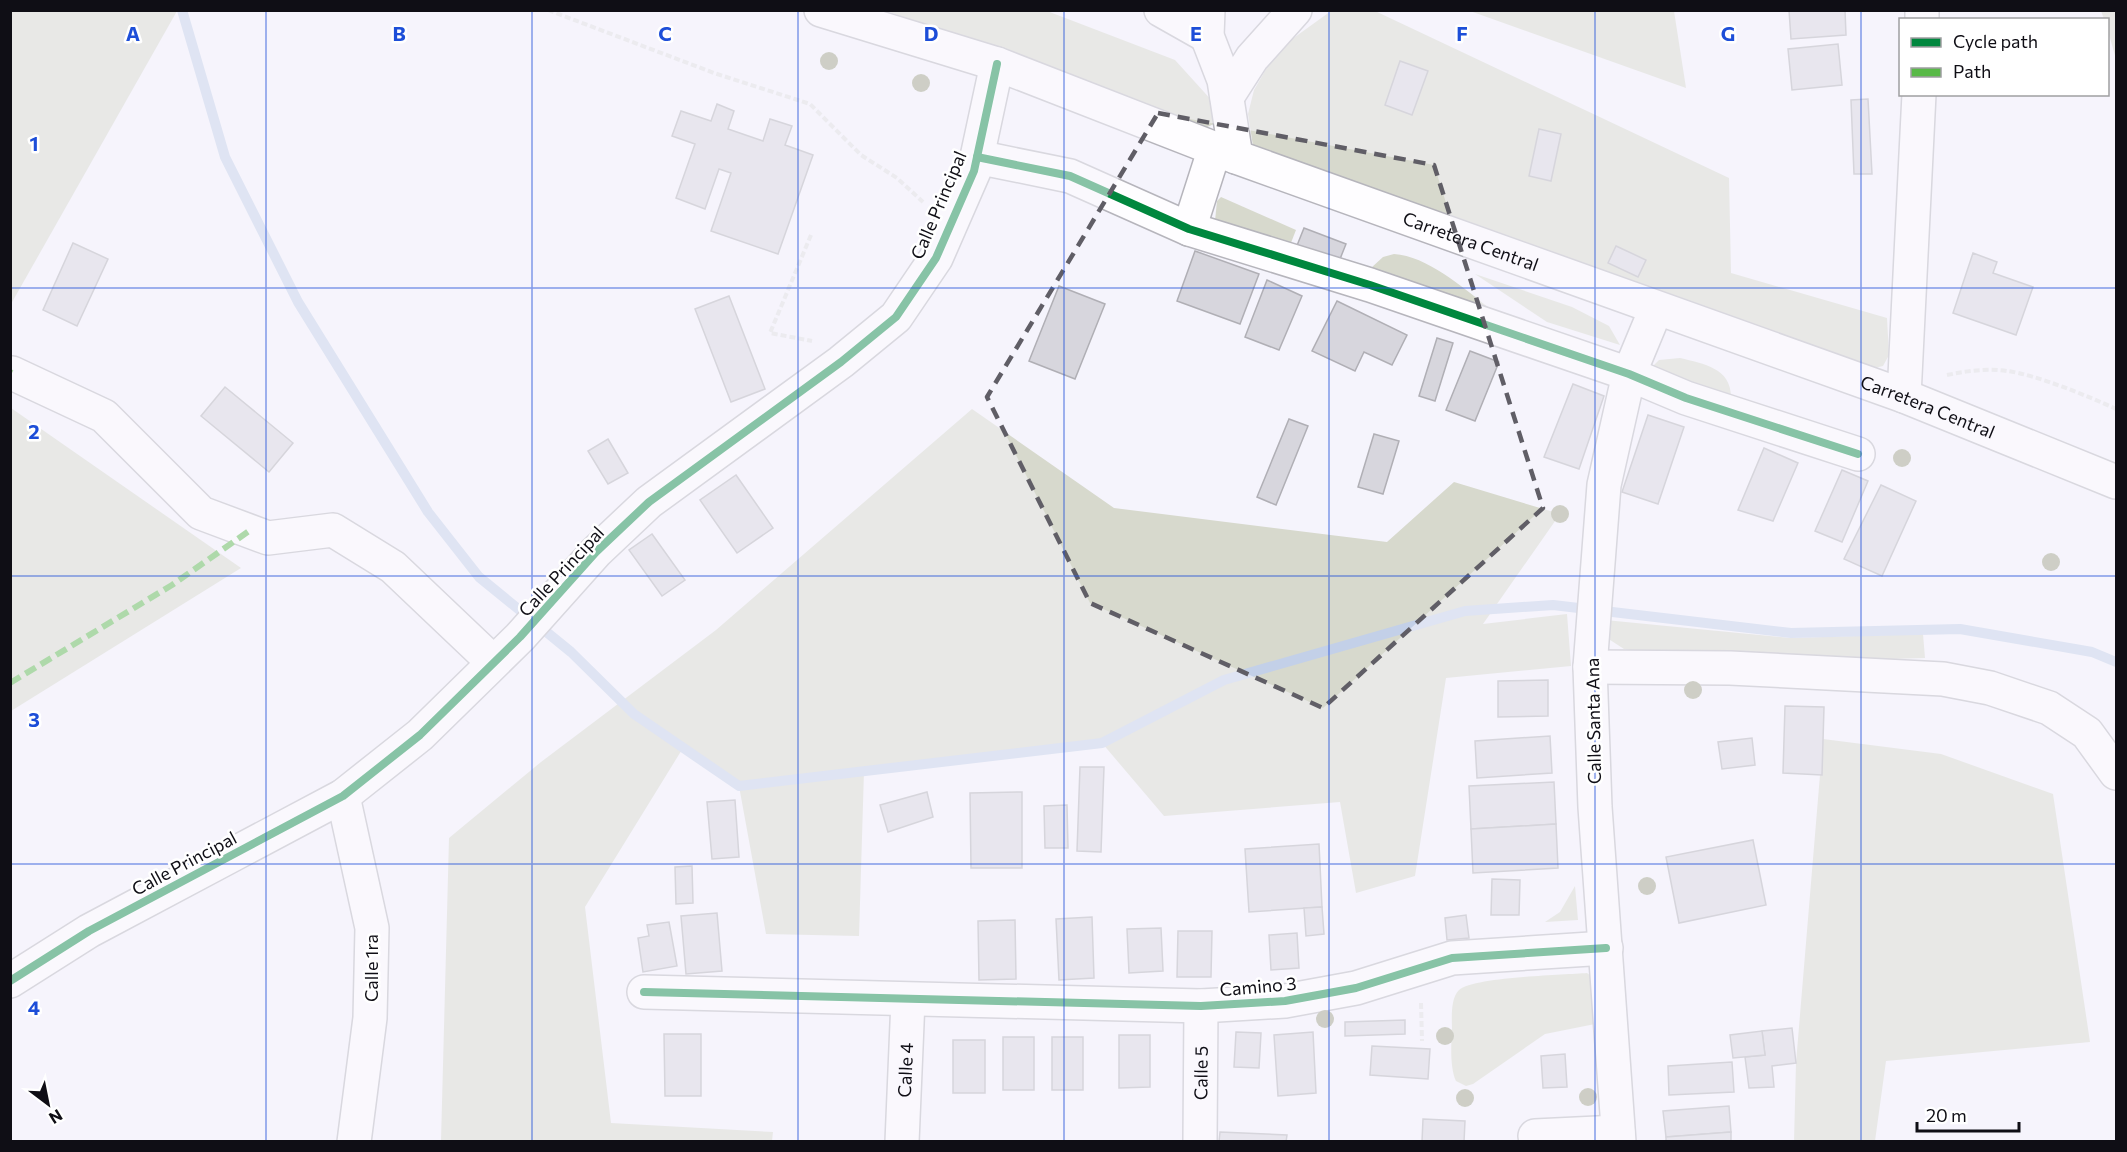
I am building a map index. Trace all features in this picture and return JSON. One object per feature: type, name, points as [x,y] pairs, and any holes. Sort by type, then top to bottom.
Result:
[{"type":"main road","name":"Carretera Central","points":[[821,10],[997,64],[1226,153],[1904,396],[2116,482]]},
{"type":"main road","points":[[1161,10],[1208,23],[1227,97],[1226,153],[1189,229]]},
{"type":"main road","points":[[1227,97],[1252,58],[1295,10]]},
{"type":"main road","name":"Calle Principal","points":[[10,981],[89,931],[343,796],[420,735],[520,637],[596,552],[649,502],[857,349],[896,317],[936,258],[974,171],[997,64]]},
{"type":"main road","points":[[1904,396],[1919,96]]},
{"type":"main road","points":[[977,157],[1070,176],[1189,229],[1370,285],[1629,374],[1686,398],[1858,454]]},
{"type":"main road","name":"Calle Santa Ana","points":[[1619,1137],[1595,807],[1591,656],[1604,486],[1629,374],[1656,309]]},
{"type":"main road","points":[[12,373],[104,416],[201,513],[268,538],[333,530],[393,567],[493,662]]},
{"type":"main road","points":[[1591,656],[1730,668],[1943,679],[1990,688],[2049,708],[2087,733],[2116,773]]},
{"type":"main road","name":"Calle 1ra","points":[[343,796],[372,928],[370,1018],[354,1142]]},
{"type":"main road","name":"Camino 3","points":[[644,992],[1201,1006],[1285,1001],[1346,990],[1452,958],[1606,948]]},
{"type":"main road","name":"Calle 4","points":[[902,1142],[908,1000]]},
{"type":"main road","name":"Calle 5","points":[[1200,1142],[1201,1006]]},
{"type":"main road","points":[[1535,1136],[1619,1137]]},
{"type":"path","points":[[548,10],[714,74],[810,104],[861,155],[897,178],[949,226]]},
{"type":"path","points":[[811,235],[770,333],[857,349]]},
{"type":"path","points":[[1904,396],[1934,378],[1970,370],[2008,371],[2088,396],[2116,409]]},
{"type":"highlighted area","points":[[1158,113],[1434,165],[1543,508],[1323,708],[1090,603],[987,397]]},
{"type":"shaded area","points":[[10,11],[177,11],[11,304]]},
{"type":"shaded area","points":[[887,11],[1047,11],[1175,60],[1214,103],[1216,123],[1201,130],[1162,113]]},
{"type":"shaded area","points":[[1331,11],[1375,11],[1729,178],[1731,273],[1887,318],[1889,355],[1883,366],[1866,370],[1253,146],[1248,114],[1254,90],[1277,50]]},
{"type":"shaded area","points":[[1470,11],[1674,11],[1686,88]]},
{"type":"shaded area","points":[[2101,11],[2116,11],[2116,59],[2109,34],[2109,18],[2104,18]]},
{"type":"shaded area","points":[[1221,197],[1296,230],[1287,253],[1215,221],[1217,201]]},
{"type":"shaded area","points":[[1394,254],[1419,260],[1431,266],[1488,307],[1467,308],[1371,268],[1383,257]]},
{"type":"shaded area","points":[[1475,274],[1572,307],[1609,326],[1620,345],[1547,322]]},
{"type":"shaded area","points":[[1680,358],[1707,365],[1721,373],[1730,387],[1731,397],[1651,368],[1659,360]]},
{"type":"shaded area","points":[[11,408],[241,568],[11,711]]},
{"type":"shaded area","points":[[972,409],[1114,508],[1387,542],[1454,482],[1560,514],[1483,624],[1567,614],[1571,666],[1446,678],[1415,876],[1356,893],[1340,802],[1164,816],[1102,743],[864,771],[859,936],[766,934],[739,786],[683,748],[585,907],[611,1123],[773,1132],[772,1141],[441,1141],[449,838],[541,762],[716,630]]},
{"type":"shaded area","points":[[1605,620],[1790,638],[1923,634],[1925,658],[1821,661],[1654,654],[1624,649],[1604,636]]},
{"type":"shaded area","points":[[1823,739],[1941,754],[2053,794],[2090,1042],[1886,1061],[1875,1141],[1794,1142],[1796,1063]]},
{"type":"shaded area","points":[[1575,886],[1578,920],[1545,922],[1560,912]]},
{"type":"green space","points":[[1587,973],[1591,976],[1595,1024],[1545,1034],[1473,1084],[1466,1086],[1456,1081],[1451,1057],[1452,1015],[1454,999],[1459,990],[1500,979]]},
{"type":"building","points":[[1789,10],[1845,10],[1846,35],[1791,39]]},
{"type":"building","points":[[1838,44],[1842,85],[1792,90],[1788,49]]},
{"type":"building","points":[[1400,61],[1428,71],[1412,115],[1385,105]]},
{"type":"building","points":[[1868,99],[1872,174],[1854,174],[1851,100]]},
{"type":"building","points":[[717,104],[734,111],[728,129],[763,141],[770,119],[792,126],[785,145],[813,155],[778,254],[711,231],[731,173],[719,169],[705,209],[676,198],[695,144],[672,136],[681,111],[711,121]]},
{"type":"building","points":[[1539,129],[1561,134],[1551,181],[1529,176]]},
{"type":"building","points":[[1304,228],[1346,244],[1336,269],[1294,253]]},
{"type":"building","points":[[73,243],[108,259],[77,326],[43,310]]},
{"type":"building","points":[[1616,246],[1646,260],[1638,277],[1608,263]]},
{"type":"building","points":[[1195,251],[1259,274],[1240,324],[1177,301]]},
{"type":"building","points":[[1973,253],[1997,262],[1993,273],[2033,287],[2016,335],[1953,313]]},
{"type":"building","points":[[1267,280],[1302,296],[1279,350],[1245,337]]},
{"type":"building","points":[[1059,286],[1105,304],[1075,379],[1029,361]]},
{"type":"building","points":[[729,296],[765,389],[731,402],[695,309]]},
{"type":"building","points":[[1337,301],[1407,335],[1392,365],[1364,352],[1355,371],[1312,351]]},
{"type":"building","points":[[1437,338],[1453,343],[1435,401],[1419,396]]},
{"type":"building","points":[[1470,351],[1499,362],[1475,421],[1446,410]]},
{"type":"building","points":[[1573,384],[1604,396],[1579,469],[1544,457]]},
{"type":"building","points":[[225,387],[293,443],[269,472],[201,416]]},
{"type":"building","points":[[1648,415],[1684,427],[1658,504],[1622,492]]},
{"type":"building","points":[[1289,419],[1308,426],[1276,505],[1257,497]]},
{"type":"building","points":[[1374,434],[1399,441],[1383,494],[1358,487]]},
{"type":"building","points":[[608,439],[628,473],[608,484],[588,451]]},
{"type":"building","points":[[1764,448],[1798,463],[1773,521],[1738,510]]},
{"type":"building","points":[[1842,470],[1868,481],[1842,542],[1815,531]]},
{"type":"building","points":[[736,475],[773,528],[737,553],[700,500]]},
{"type":"building","points":[[1881,485],[1916,501],[1882,576],[1844,559]]},
{"type":"building","points":[[652,534],[685,580],[662,596],[629,550]]},
{"type":"building","points":[[1548,680],[1548,716],[1498,717],[1498,681]]},
{"type":"building","points":[[1785,706],[1824,707],[1822,775],[1783,773]]},
{"type":"building","points":[[1550,736],[1552,773],[1477,778],[1475,741]]},
{"type":"building","points":[[1752,738],[1755,765],[1722,769],[1718,742]]},
{"type":"building","points":[[1080,767],[1104,767],[1101,852],[1077,851]]},
{"type":"building","points":[[1554,782],[1556,824],[1471,829],[1469,786]]},
{"type":"building","points":[[927,792],[933,817],[888,832],[880,805]]},
{"type":"building","points":[[1022,792],[1022,868],[971,868],[970,793]]},
{"type":"building","points":[[735,800],[739,857],[712,859],[707,802]]},
{"type":"building","points":[[1067,805],[1068,848],[1045,848],[1044,806]]},
{"type":"building","points":[[1556,824],[1558,868],[1473,873],[1471,829]]},
{"type":"building","points":[[1753,840],[1766,905],[1679,923],[1666,857]]},
{"type":"building","points":[[1319,844],[1322,907],[1249,912],[1245,849]]},
{"type":"building","points":[[692,866],[693,903],[676,904],[675,867]]},
{"type":"building","points":[[1492,879],[1520,880],[1519,915],[1491,915]]},
{"type":"building","points":[[1322,907],[1324,934],[1306,936],[1304,908]]},
{"type":"building","points":[[717,913],[722,971],[686,974],[681,916]]},
{"type":"building","points":[[1466,915],[1469,938],[1447,940],[1445,918]]},
{"type":"building","points":[[1092,917],[1094,978],[1059,980],[1056,919]]},
{"type":"building","points":[[1015,920],[1016,979],[979,980],[978,921]]},
{"type":"building","points":[[669,922],[677,966],[643,972],[638,938],[649,936],[647,925]]},
{"type":"building","points":[[1161,928],[1163,971],[1129,973],[1127,929]]},
{"type":"building","points":[[1178,931],[1212,931],[1211,977],[1177,977]]},
{"type":"building","points":[[1297,933],[1299,968],[1271,970],[1269,935]]},
{"type":"building","points":[[1405,1020],[1405,1034],[1345,1036],[1345,1022]]},
{"type":"building","points":[[1792,1028],[1796,1063],[1772,1066],[1774,1087],[1749,1088],[1745,1057],[1765,1055],[1762,1031]]},
{"type":"building","points":[[1762,1031],[1765,1055],[1733,1058],[1730,1035]]},
{"type":"building","points":[[1236,1032],[1261,1033],[1259,1068],[1234,1067]]},
{"type":"building","points":[[1313,1032],[1316,1093],[1278,1096],[1274,1035]]},
{"type":"building","points":[[664,1034],[701,1034],[701,1096],[665,1096]]},
{"type":"building","points":[[1119,1035],[1150,1035],[1150,1087],[1119,1088]]},
{"type":"building","points":[[1003,1037],[1034,1037],[1034,1090],[1003,1090]]},
{"type":"building","points":[[1052,1037],[1083,1037],[1083,1090],[1052,1090]]},
{"type":"building","points":[[953,1040],[985,1040],[985,1093],[953,1093]]},
{"type":"building","points":[[1372,1046],[1430,1049],[1428,1079],[1370,1075]]},
{"type":"building","points":[[1565,1054],[1567,1087],[1543,1088],[1541,1056]]},
{"type":"building","points":[[1732,1062],[1734,1092],[1669,1095],[1668,1066]]},
{"type":"building","points":[[1729,1106],[1731,1132],[1666,1137],[1663,1111]]},
{"type":"building","points":[[1423,1119],[1465,1121],[1464,1142],[1422,1142]]},
{"type":"building","points":[[1220,1132],[1287,1135],[1286,1142],[1219,1142]]},
{"type":"building","points":[[1731,1132],[1731,1142],[1666,1142],[1666,1137]]},
{"type":"waterway","points":[[182,10],[225,157],[298,302],[428,512],[479,577],[571,652],[634,714],[739,786],[1102,743],[1224,680],[1465,611],[1553,605],[1791,633],[1960,629],[2092,652],[2116,662]]},
{"type":"marked path","points":[[10,683],[172,585],[249,531]]},
{"type":"cycle path","points":[[10,981],[89,931],[343,796],[420,735],[520,637],[596,552],[649,502],[841,362],[896,317],[936,258],[974,171],[997,64]]},
{"type":"cycle path","points":[[977,157],[1070,176],[1189,229],[1370,285],[1629,374],[1686,398],[1858,454]]},
{"type":"cycle path","points":[[644,992],[1201,1006],[1285,1001],[1356,988],[1452,958],[1606,948]]}]
